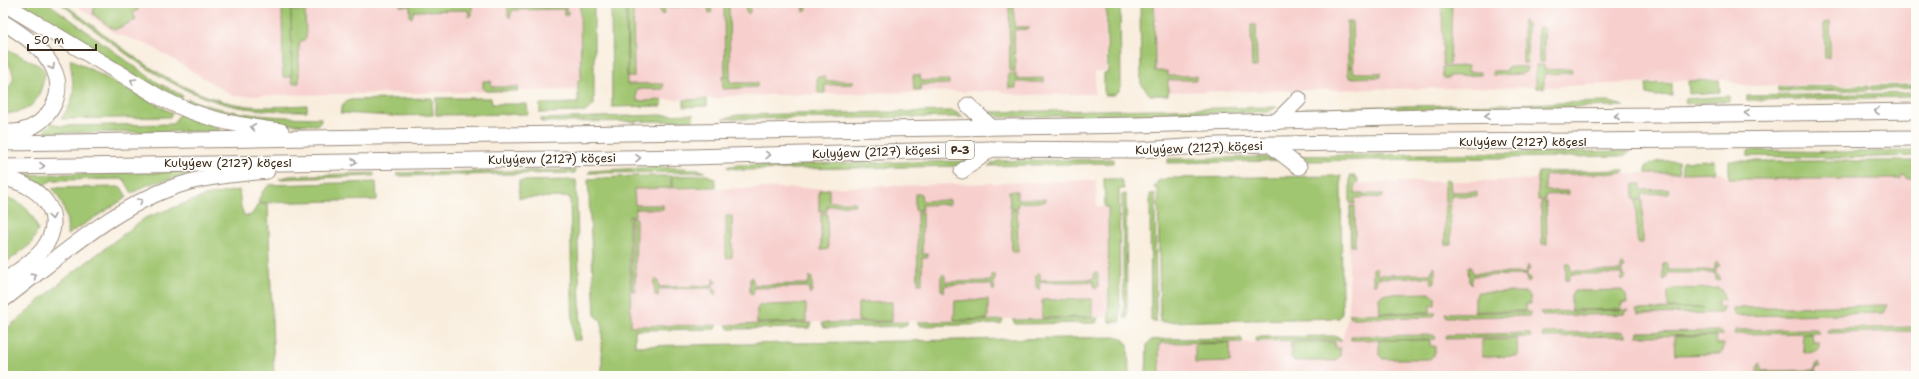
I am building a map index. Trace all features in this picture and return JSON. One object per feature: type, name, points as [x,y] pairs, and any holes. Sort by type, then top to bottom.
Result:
[{"type":"highway","points":[[3,3],[161,98],[182,108],[232,124],[333,138]]},
{"type":"highway","points":[[3,22],[31,41],[44,55],[54,69],[57,80],[58,94],[50,113],[36,125],[21,131],[3,132]]},
{"type":"highway","points":[[1276,122],[1299,99]]},
{"type":"highway","points":[[968,105],[990,126]]},
{"type":"highway","name":"Kulyýew (2127) köçesi","points":[[3,143],[1276,122],[1426,117],[1664,116],[1916,111]]},
{"type":"highway","name":"Kulyýew (2127) köçesi","points":[[3,167],[689,158],[991,149],[1138,150],[1218,145],[1272,146],[1352,143],[1916,138]]},
{"type":"highway","points":[[1272,146],[1298,167]]},
{"type":"highway","points":[[962,171],[991,149]]},
{"type":"highway","points":[[3,300],[116,214],[146,197],[187,182],[323,162]]},
{"type":"highway","points":[[3,178],[16,180],[35,190],[48,204],[53,220],[52,231],[43,248],[36,256],[3,282]]},
{"type":"shaded area","points":[[74,3],[580,3],[581,79],[578,79],[577,90],[233,96],[151,46],[114,33]]},
{"type":"shaded area","points":[[626,3],[1105,3],[1106,71],[1095,72],[1095,94],[1017,95],[999,91],[921,92],[731,96],[712,99],[637,100],[637,84],[627,84]]},
{"type":"shaded area","points":[[1154,3],[1916,3],[1916,83],[1747,86],[1721,79],[1545,87],[1168,92],[1168,71],[1155,70]]},
{"type":"shaded area","points":[[1720,172],[1729,179],[1901,179],[1902,176],[1907,176],[1907,179],[1916,179],[1916,376],[1160,376],[1159,344],[1342,341],[1349,313],[1349,204],[1356,204],[1356,183],[1528,180],[1546,175]]},
{"type":"shaded area","points":[[1096,180],[1097,207],[1107,207],[1109,317],[631,326],[629,216],[635,216],[635,189],[812,188]]},
{"type":"green space","points":[[15,3],[48,3],[153,80],[183,96],[180,100],[150,84]]},
{"type":"green space","points":[[60,3],[63,3],[150,67],[173,81],[197,92],[222,101],[249,106],[271,107],[307,105],[307,111],[276,111],[245,108],[225,104],[179,87],[158,75],[118,48]]},
{"type":"green space","points":[[95,3],[137,3],[138,10],[133,13],[136,20],[114,30],[93,14]]},
{"type":"green space","points":[[282,3],[291,3],[292,77],[283,77]]},
{"type":"green space","points":[[400,3],[472,3],[472,15],[469,17],[468,10],[414,11],[412,18],[410,17],[410,6],[400,6]]},
{"type":"green space","points":[[508,3],[511,3],[512,7],[564,6],[564,3],[568,3],[566,4],[566,11],[568,11],[568,14],[565,16],[564,9],[512,10],[510,18],[508,16]]},
{"type":"green space","points":[[580,3],[594,3],[594,105],[585,112],[540,113],[540,104],[578,103],[578,80],[581,79]]},
{"type":"green space","points":[[611,3],[626,3],[627,84],[663,84],[663,89],[636,89],[637,101],[662,100],[662,106],[612,107]]},
{"type":"green space","points":[[627,3],[633,4],[634,77],[628,77]]},
{"type":"green space","points":[[660,3],[710,3],[712,12],[709,13],[708,6],[665,7],[662,15],[660,13]]},
{"type":"green space","points":[[745,3],[805,3],[807,10],[804,12],[803,5],[750,6],[750,12],[748,14],[746,12]]},
{"type":"green space","points":[[1009,3],[1014,3],[1014,27],[1029,27],[1029,29],[1014,30],[1015,71],[1010,71]]},
{"type":"green space","points":[[1106,3],[1120,3],[1121,84],[1120,90],[1114,95],[1104,95],[1104,73],[1108,72]]},
{"type":"green space","points":[[1140,3],[1154,3],[1155,71],[1167,71],[1168,76],[1196,76],[1196,80],[1168,80],[1168,95],[1150,95],[1141,84]]},
{"type":"green space","points":[[1442,3],[1452,3],[1450,64],[1443,65]]},
{"type":"green space","points":[[724,6],[729,6],[730,77],[725,77]]},
{"type":"green space","points":[[305,10],[306,39],[301,41],[299,46],[299,83],[292,83],[291,11]]},
{"type":"green space","points":[[1523,20],[1527,24],[1527,63],[1523,63]]},
{"type":"green space","points":[[1347,22],[1352,22],[1353,66],[1348,66]]},
{"type":"green space","points":[[1830,22],[1830,58],[1825,58],[1824,23]]},
{"type":"green space","points":[[1251,25],[1256,25],[1257,67],[1252,67]]},
{"type":"green space","points":[[1538,28],[1544,28],[1544,62],[1539,62]]},
{"type":"green space","points":[[3,47],[40,66],[45,73],[38,97],[30,106],[19,112],[3,114],[3,92],[13,81],[13,75],[6,59]]},
{"type":"green space","points":[[70,59],[172,113],[170,117],[61,119],[70,105],[74,92]]},
{"type":"green space","points":[[1536,65],[1544,65],[1544,70],[1572,69],[1572,73],[1544,74],[1544,88],[1536,88]]},
{"type":"green space","points":[[1468,66],[1468,72],[1481,72],[1481,75],[1449,76],[1449,78],[1443,78],[1442,67]]},
{"type":"green space","points":[[1348,67],[1353,67],[1354,73],[1381,73],[1381,77],[1350,78],[1348,74]]},
{"type":"green space","points":[[1507,67],[1527,67],[1526,72],[1521,74],[1493,75],[1493,71],[1507,71]]},
{"type":"green space","points":[[1008,74],[1016,74],[1016,79],[1044,78],[1044,82],[1016,82],[1016,88],[1009,88]]},
{"type":"green space","points":[[913,75],[920,75],[921,81],[949,80],[949,84],[921,85],[920,90],[914,90]]},
{"type":"green space","points":[[722,77],[730,77],[730,83],[757,83],[757,87],[723,89]]},
{"type":"green space","points":[[817,77],[825,77],[825,81],[853,81],[853,84],[825,85],[825,93],[818,93]]},
{"type":"green space","points":[[1719,80],[1720,92],[1689,94],[1688,81]]},
{"type":"green space","points":[[483,81],[491,81],[492,87],[518,87],[518,91],[486,91],[483,89]]},
{"type":"green space","points":[[1672,83],[1672,95],[1655,96],[1647,94],[1646,84]]},
{"type":"green space","points":[[1916,85],[1916,88],[1871,90],[1871,86]]},
{"type":"green space","points":[[1869,86],[1869,90],[1778,91],[1778,87]]},
{"type":"green space","points":[[1916,93],[1916,97],[1747,100],[1747,96]]},
{"type":"green space","points":[[1729,96],[1729,101],[1686,104],[1685,99]]},
{"type":"green space","points":[[432,98],[433,115],[393,116],[340,113],[343,104],[350,100]]},
{"type":"green space","points":[[436,98],[491,98],[492,104],[527,104],[528,114],[436,115]]},
{"type":"green space","points":[[188,99],[205,105],[237,112],[270,116],[321,118],[321,121],[317,125],[249,122],[186,104]]},
{"type":"green space","points":[[707,99],[707,106],[684,107],[684,100]]},
{"type":"green space","points":[[1610,102],[1624,106],[1297,113],[1305,108]]},
{"type":"green space","points":[[1277,107],[1268,112],[999,117],[991,112]]},
{"type":"green space","points":[[953,111],[964,117],[723,119],[737,115]]},
{"type":"green space","points":[[180,113],[219,128],[219,131],[45,133],[45,130],[52,123],[60,126],[173,124]]},
{"type":"green space","points":[[693,114],[693,121],[541,122],[540,119]]},
{"type":"green space","points":[[1748,150],[1838,152],[1913,151],[1915,156],[1838,158],[1748,156]]},
{"type":"green space","points":[[1631,151],[1625,156],[1308,161],[1299,156]]},
{"type":"green space","points":[[1267,157],[1275,161],[1168,163],[1168,159]]},
{"type":"green space","points":[[1114,159],[1114,163],[988,166],[997,161]]},
{"type":"green space","points":[[1714,160],[1715,172],[1682,173],[1682,161]]},
{"type":"green space","points":[[967,161],[961,166],[743,170],[727,167],[736,165]]},
{"type":"green space","points":[[1659,161],[1678,161],[1679,173],[1646,173],[1646,166]]},
{"type":"green space","points":[[1729,161],[1914,161],[1914,178],[1902,176],[1901,179],[1729,179]]},
{"type":"green space","points":[[658,167],[698,169],[705,172],[588,173],[590,171]]},
{"type":"green space","points":[[575,170],[575,173],[397,176],[397,173]]},
{"type":"green space","points":[[1624,170],[1624,173],[1545,175],[1545,191],[1569,191],[1569,194],[1545,195],[1545,200],[1538,200],[1538,172]]},
{"type":"green space","points":[[200,171],[200,173],[147,185],[132,193],[124,179],[52,180],[43,186],[20,175]]},
{"type":"green space","points":[[374,173],[374,176],[279,179],[289,176]]},
{"type":"green space","points":[[707,175],[715,179],[716,187],[672,188],[672,176]]},
{"type":"green space","points":[[634,176],[671,176],[671,188],[634,189],[635,205],[663,205],[663,209],[635,209],[635,215],[629,216],[631,326],[717,325],[715,329],[635,330],[635,346],[1120,337],[1128,344],[1129,376],[602,376],[602,322],[595,315],[588,179]]},
{"type":"green space","points":[[1341,176],[1342,312],[1339,318],[1160,322],[1158,189],[1154,188],[1158,181],[1168,178]]},
{"type":"green space","points":[[1350,176],[1355,176],[1355,179],[1358,179],[1358,182],[1355,183],[1355,194],[1383,194],[1383,197],[1355,198],[1355,204],[1350,203]]},
{"type":"green space","points":[[1104,179],[1119,179],[1122,181],[1124,189],[1119,189],[1120,322],[1109,322],[1108,207],[1105,207]]},
{"type":"green space","points":[[576,180],[581,340],[573,340],[570,197],[519,198],[519,181]]},
{"type":"green space","points":[[1445,180],[1450,180],[1451,192],[1477,192],[1477,196],[1451,196],[1451,202],[1445,202]]},
{"type":"green space","points":[[376,182],[377,200],[259,203],[258,201],[263,191],[269,185]]},
{"type":"green space","points":[[1634,184],[1641,184],[1641,190],[1669,189],[1669,193],[1642,194],[1641,199],[1634,199]]},
{"type":"green space","points":[[121,187],[127,197],[67,235],[66,216],[60,199],[53,188]]},
{"type":"green space","points":[[829,189],[829,202],[855,202],[855,205],[827,206],[827,211],[819,211],[819,190]]},
{"type":"green space","points":[[239,190],[241,207],[244,215],[249,216],[253,213],[258,204],[268,204],[274,376],[3,376],[3,332],[71,274],[145,218],[205,196]]},
{"type":"green space","points":[[1009,191],[1017,191],[1017,199],[1045,199],[1045,202],[1018,203],[1017,208],[1010,208]]},
{"type":"green space","points":[[915,194],[921,194],[922,201],[950,200],[950,204],[922,205],[922,210],[915,210]]},
{"type":"green space","points":[[1126,194],[1127,318],[1124,318],[1122,195]]},
{"type":"green space","points":[[1150,194],[1155,194],[1156,322],[1151,320]]},
{"type":"green space","points":[[3,197],[21,204],[33,218],[38,230],[31,244],[3,265],[3,247],[8,234],[3,221]]},
{"type":"green space","points":[[1636,200],[1642,200],[1643,243],[1637,243]]},
{"type":"green space","points":[[1541,202],[1546,202],[1547,244],[1542,244]]},
{"type":"green space","points":[[1445,205],[1450,205],[1451,245],[1445,245]]},
{"type":"green space","points":[[1350,206],[1355,206],[1355,246],[1351,246]]},
{"type":"green space","points":[[1011,210],[1017,210],[1018,252],[1012,252]]},
{"type":"green space","points":[[917,212],[922,212],[922,254],[928,254],[928,257],[922,257],[922,284],[918,284]]},
{"type":"green space","points":[[821,213],[827,213],[828,249],[821,250]]},
{"type":"green space","points":[[726,216],[732,216],[732,257],[726,258]]},
{"type":"green space","points":[[631,217],[636,217],[635,291],[632,291]]},
{"type":"green space","points":[[1665,262],[1667,264],[1667,270],[1715,270],[1715,264],[1717,262],[1720,266],[1716,267],[1716,274],[1719,275],[1720,279],[1716,280],[1715,273],[1667,273],[1667,278],[1665,280],[1663,279],[1663,264]]},
{"type":"green space","points":[[1568,263],[1571,271],[1621,271],[1621,265],[1623,263],[1625,268],[1622,268],[1622,275],[1625,276],[1625,279],[1622,281],[1621,274],[1571,274],[1568,281],[1566,280],[1566,265]]},
{"type":"green space","points":[[1470,265],[1473,273],[1526,273],[1528,265],[1530,270],[1527,270],[1527,277],[1530,277],[1530,281],[1527,282],[1526,275],[1473,276],[1471,284],[1469,282],[1468,267]]},
{"type":"green space","points":[[1433,266],[1435,268],[1435,282],[1433,284],[1431,282],[1431,277],[1377,278],[1376,285],[1373,283],[1373,269],[1375,267],[1377,269],[1377,275],[1431,274]]},
{"type":"green space","points":[[1096,271],[1098,273],[1098,287],[1096,289],[1094,287],[1094,282],[1040,282],[1039,290],[1036,288],[1036,274],[1038,272],[1040,274],[1040,280],[1094,279],[1094,273]]},
{"type":"green space","points":[[993,273],[995,275],[995,280],[993,281],[995,289],[993,291],[991,284],[945,285],[944,292],[941,290],[941,276],[943,274],[945,276],[945,282],[991,281],[991,275]]},
{"type":"green space","points":[[810,276],[812,278],[812,292],[810,294],[808,287],[754,288],[753,295],[750,293],[750,279],[752,277],[754,285],[808,284]]},
{"type":"green space","points":[[714,278],[716,283],[713,283],[713,290],[717,290],[715,296],[712,288],[659,289],[658,296],[655,295],[654,281],[656,279],[659,287],[712,286]]},
{"type":"green space","points":[[1718,288],[1722,291],[1724,300],[1718,301],[1718,307],[1724,307],[1721,313],[1639,314],[1636,310],[1704,308],[1668,308],[1668,292],[1671,289]]},
{"type":"green space","points":[[1622,290],[1626,295],[1627,303],[1621,303],[1622,309],[1571,310],[1571,295],[1574,291]]},
{"type":"green space","points":[[1478,292],[1526,292],[1530,296],[1531,304],[1526,304],[1526,311],[1475,311],[1475,297]]},
{"type":"green space","points":[[1430,293],[1435,297],[1435,305],[1430,305],[1430,312],[1380,313],[1379,298],[1383,294]]},
{"type":"green space","points":[[988,299],[988,319],[954,320],[955,301]]},
{"type":"green space","points":[[1092,299],[1092,317],[1042,318],[1042,300]]},
{"type":"green space","points":[[892,302],[892,321],[858,321],[858,303]]},
{"type":"green space","points":[[806,304],[806,322],[757,323],[757,309],[760,305]]},
{"type":"green space","points":[[1888,305],[1884,313],[1737,316],[1733,313],[1733,308]]},
{"type":"green space","points":[[1628,310],[1624,314],[1543,316],[1540,312]]},
{"type":"green space","points":[[1531,312],[1529,316],[1447,317],[1445,313]]},
{"type":"green space","points":[[1436,313],[1433,317],[1351,318],[1349,314]]},
{"type":"green space","points":[[1098,318],[1096,323],[1015,324],[1013,320]]},
{"type":"green space","points":[[1003,320],[1001,324],[920,326],[917,322]]},
{"type":"green space","points":[[908,322],[906,326],[824,328],[822,323]]},
{"type":"green space","points":[[812,323],[810,328],[729,329],[726,325]]},
{"type":"green space","points":[[1914,327],[1916,331],[1827,333],[1829,329]]},
{"type":"green space","points":[[1816,329],[1819,333],[1734,334],[1735,330]]},
{"type":"green space","points":[[1721,331],[1724,335],[1637,336],[1638,332]]},
{"type":"green space","points":[[1624,332],[1627,336],[1542,337],[1543,333]]},
{"type":"green space","points":[[1529,333],[1531,337],[1446,339],[1447,335]]},
{"type":"green space","points":[[1802,334],[1812,334],[1813,342],[1819,342],[1819,350],[1816,352],[1804,353]]},
{"type":"green space","points":[[1434,335],[1436,339],[1351,340],[1351,336]]},
{"type":"green space","points":[[1337,336],[1342,340],[1255,341],[1256,337]]},
{"type":"green space","points":[[1716,336],[1716,344],[1724,344],[1723,351],[1719,354],[1675,355],[1674,337]]},
{"type":"green space","points":[[1241,338],[1243,342],[1163,343],[1163,339]]},
{"type":"green space","points":[[1162,339],[1162,343],[1159,344],[1160,376],[1146,376],[1147,344],[1151,340]]},
{"type":"green space","points":[[1517,339],[1518,356],[1482,357],[1482,340]]},
{"type":"green space","points":[[1379,340],[1430,340],[1430,346],[1435,346],[1435,354],[1430,359],[1383,359],[1379,355]]},
{"type":"green space","points":[[1291,342],[1335,342],[1335,348],[1340,348],[1340,356],[1335,361],[1294,361],[1291,357]]},
{"type":"green space","points":[[1230,343],[1230,362],[1195,363],[1195,344]]},
{"type":"green space","points":[[1818,362],[1820,367],[1816,367],[1816,364]]},
{"type":"green space","points":[[1760,363],[1762,371],[1816,370],[1816,367],[1817,374],[1820,374],[1820,376],[1816,376],[1816,372],[1762,373],[1762,376],[1758,376],[1758,365]]}]
